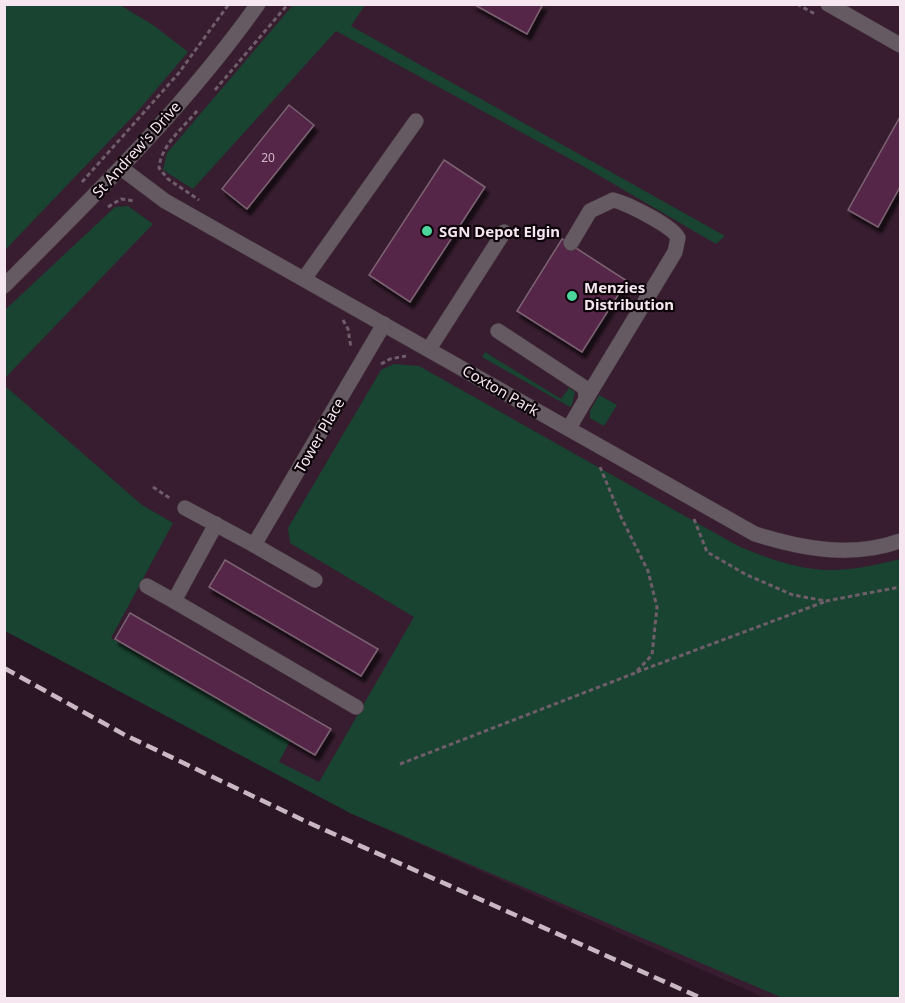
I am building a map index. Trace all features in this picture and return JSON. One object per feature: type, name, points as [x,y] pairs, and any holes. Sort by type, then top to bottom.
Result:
[{"type":"street","name":"St Andrew's Drive","points":[[4,286],[121,168],[239,31],[258,4]]},
{"type":"street","points":[[828,4],[900,45]]},
{"type":"street","points":[[304,279],[416,121]]},
{"type":"street","name":"Coxton Park","points":[[121,168],[165,201],[755,534],[806,548],[838,551],[868,549],[900,541]]},
{"type":"street","points":[[568,428],[675,252],[678,238],[672,230],[622,202],[613,200],[590,211],[571,243]]},
{"type":"street","points":[[429,349],[504,232]]},
{"type":"street","name":"Tower Place","points":[[254,545],[384,324]]},
{"type":"street","points":[[498,331],[585,387],[586,399]]},
{"type":"street","points":[[185,508],[315,580]]},
{"type":"street","points":[[174,601],[216,524]]},
{"type":"street","points":[[147,586],[356,707]]},
{"type":"path","points":[[77,190],[87,174],[178,74],[229,4]]},
{"type":"path","points":[[213,92],[288,4]]},
{"type":"path","points":[[198,110],[165,149],[160,157],[159,168],[168,178],[207,206]]},
{"type":"path","points":[[105,209],[126,198],[141,206]]},
{"type":"path","points":[[337,315],[348,329],[350,352]]},
{"type":"path","points":[[379,365],[400,356],[410,357]]},
{"type":"path","points":[[607,467],[598,462],[621,517],[648,571],[657,607],[652,655],[635,673]]},
{"type":"path","points":[[153,487],[185,508]]},
{"type":"path","points":[[699,519],[693,516],[707,552],[718,560],[793,595],[825,602]]},
{"type":"path","points":[[400,764],[825,602],[900,587]]},
{"type":"shaded area","points":[[4,5],[900,5],[900,998],[765,998],[352,814],[5,631]]},
{"type":"green space","points":[[5,4],[120,5],[153,25],[188,52],[137,112],[5,250]]},
{"type":"green space","points":[[293,5],[365,5],[351,26],[725,236],[716,244],[583,166],[336,31],[193,189],[163,170],[167,153]]},
{"type":"green space","points":[[128,206],[153,224],[5,378],[5,310],[115,207]]},
{"type":"green space","points":[[485,352],[561,399],[569,388],[575,392],[572,405],[570,407],[482,357]]},
{"type":"green space","points":[[394,364],[419,366],[738,546],[761,555],[800,567],[836,570],[876,565],[900,559],[900,998],[783,998],[352,814],[5,631],[4,385],[142,505],[173,523],[111,638],[290,741],[279,762],[319,782],[414,617],[290,543],[288,528],[381,370]]},
{"type":"green space","points":[[599,395],[617,405],[604,426],[590,418],[590,411]]},
{"type":"building","points":[[473,4],[543,4],[527,34]]},
{"type":"building","points":[[289,105],[314,125],[247,209],[222,189]]},
{"type":"building","points":[[900,117],[900,187],[878,227],[848,210]]},
{"type":"building","name":"SGN Depot Elgin","points":[[444,160],[485,187],[410,302],[369,275]]},
{"type":"building","name":"Menzies Distribution","points":[[562,239],[627,281],[582,352],[517,311]]},
{"type":"building","points":[[225,560],[378,649],[361,676],[209,587]]},
{"type":"building","points":[[130,613],[331,729],[315,755],[115,639]]},
{"type":"railway","points":[[4,668],[125,735],[307,822],[701,998]]},
{"type":"place","name":"SGN Depot Elgin","points":[[427,231]]},
{"type":"place","name":"Menzies Distribution","points":[[572,296]]}]
